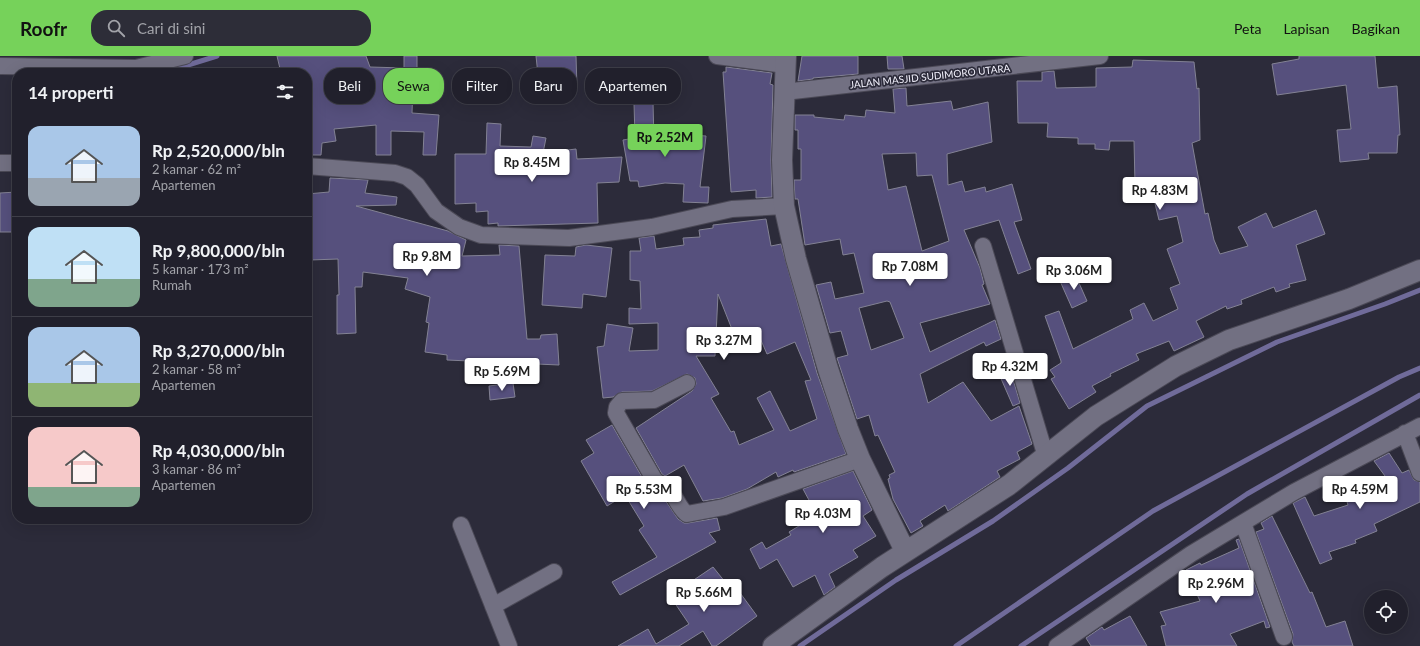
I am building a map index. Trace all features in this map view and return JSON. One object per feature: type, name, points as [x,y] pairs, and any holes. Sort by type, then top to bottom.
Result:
[{"type":"street","points":[[717,56],[786,60],[782,160],[784,206],[796,259],[828,369],[848,429],[860,459],[905,551]]},
{"type":"street","name":"JALAN MASJID SUDIMORO UTARA","points":[[784,92],[1100,56]]},
{"type":"street","points":[[0,66],[136,68],[178,64]]},
{"type":"street","points":[[0,163],[12,163]]},
{"type":"street","points":[[312,166],[395,172],[408,177],[417,185],[436,211],[459,227],[481,235],[569,238],[652,227],[732,209],[784,206]]},
{"type":"street","points":[[983,246],[1046,457]]},
{"type":"street","points":[[773,646],[905,551],[957,520],[1046,457],[1096,416],[1176,366],[1229,340],[1349,299],[1420,270]]},
{"type":"street","points":[[687,383],[654,400],[622,401],[617,407],[616,413],[654,480],[661,486],[668,488],[679,507],[687,514],[724,507],[860,459]]},
{"type":"street","points":[[1057,646],[1191,554],[1294,492],[1420,426]]},
{"type":"street","points":[[1405,434],[1420,473]]},
{"type":"street","points":[[1243,523],[1260,576],[1284,637]]},
{"type":"street","points":[[461,525],[509,646]]},
{"type":"street","points":[[493,606],[554,572]]},
{"type":"building","points":[[277,56],[366,56],[370,67],[404,68],[383,68],[383,104],[412,104],[412,113],[439,115],[436,155],[423,155],[424,132],[391,131],[391,155],[376,155],[376,125],[334,129],[336,141],[322,143],[321,155],[312,155],[312,68],[280,68]]},
{"type":"building","points":[[404,56],[417,56],[417,68],[404,68]]},
{"type":"building","points":[[536,56],[576,56],[576,68],[537,68]]},
{"type":"building","points":[[802,56],[858,56],[858,74],[813,78],[798,81]]},
{"type":"building","points":[[887,56],[902,56],[904,69],[888,69]]},
{"type":"building","points":[[1299,56],[1375,56],[1378,88],[1397,86],[1400,135],[1398,135],[1397,153],[1368,153],[1369,159],[1340,162],[1337,130],[1351,129],[1346,85],[1277,95],[1272,64],[1299,59]]},
{"type":"building","points":[[1133,60],[1194,62],[1197,89],[1199,88],[1200,140],[1192,143],[1205,214],[1208,213],[1214,240],[1220,254],[1248,246],[1238,227],[1266,213],[1273,228],[1316,210],[1325,234],[1296,245],[1306,280],[1289,284],[1290,287],[1276,292],[1274,287],[1241,300],[1242,304],[1227,309],[1226,306],[1196,321],[1204,337],[1174,351],[1169,341],[1136,354],[1139,360],[1110,374],[1111,376],[1092,386],[1096,392],[1069,409],[1051,379],[1055,377],[1050,370],[1061,363],[1061,361],[1045,316],[1059,311],[1073,349],[1133,319],[1130,310],[1144,303],[1153,321],[1178,309],[1170,288],[1180,284],[1167,249],[1183,242],[1177,216],[1159,220],[1150,183],[1135,184],[1134,141],[1110,141],[1109,150],[1095,149],[1095,144],[1078,144],[1078,138],[1047,137],[1048,123],[1018,123],[1017,81],[1042,81],[1042,72],[1054,71],[1056,88],[1096,87],[1096,68],[1132,67]]},
{"type":"building","points":[[726,67],[772,73],[770,84],[773,85],[771,160],[772,197],[756,198],[756,190],[731,192],[723,72],[726,72]]},
{"type":"building","points":[[906,88],[907,106],[951,101],[953,110],[988,102],[992,142],[947,154],[948,185],[962,181],[965,192],[985,187],[986,192],[1012,184],[1022,220],[1014,222],[1031,269],[1018,274],[999,220],[964,230],[980,268],[984,284],[982,285],[990,304],[920,323],[930,352],[995,320],[1001,339],[986,346],[984,342],[920,374],[928,403],[963,382],[991,421],[1019,406],[1032,444],[1017,452],[1020,459],[997,471],[1000,477],[948,511],[945,505],[920,521],[923,526],[911,533],[893,499],[888,479],[890,478],[889,475],[895,472],[878,435],[875,436],[869,415],[857,419],[837,358],[848,355],[841,331],[830,333],[816,285],[831,282],[835,299],[864,293],[854,253],[843,255],[840,239],[805,245],[798,199],[795,199],[794,180],[801,180],[801,149],[798,149],[798,130],[795,130],[795,115],[814,115],[814,117],[844,120],[845,115],[865,117],[866,110],[895,113],[893,89]],"holes":[[[916,153],[917,176],[932,175],[949,241],[922,251],[906,186],[888,190],[882,154]],[[887,301],[890,302],[904,338],[871,350],[859,308]]]},
{"type":"building","points":[[634,104],[653,104],[654,142],[691,144],[692,135],[706,136],[700,187],[709,187],[708,203],[683,202],[684,184],[665,183],[639,187],[638,181],[630,181],[623,140],[635,138]]},
{"type":"building","points":[[487,123],[501,124],[500,146],[531,147],[533,136],[546,138],[543,153],[576,149],[577,159],[622,157],[619,182],[597,183],[598,223],[498,226],[498,223],[488,224],[488,211],[476,212],[476,203],[455,204],[455,154],[486,154]]},
{"type":"building","points":[[330,178],[368,180],[365,193],[397,197],[396,205],[356,206],[448,231],[466,240],[462,256],[500,255],[499,245],[519,246],[527,339],[540,339],[541,335],[557,334],[559,365],[447,360],[447,355],[425,352],[429,323],[426,322],[430,297],[405,289],[408,278],[363,272],[362,287],[355,287],[356,333],[337,334],[337,295],[339,295],[338,259],[312,260],[312,194],[329,192]]},
{"type":"building","points":[[12,192],[12,232],[0,232],[0,193]]},
{"type":"building","points":[[766,219],[771,246],[781,244],[817,373],[846,454],[794,472],[793,470],[778,477],[776,472],[747,489],[722,498],[703,501],[684,465],[665,476],[662,474],[636,428],[692,391],[696,384],[695,378],[687,374],[652,391],[622,392],[613,397],[603,398],[597,347],[604,346],[607,324],[633,328],[629,351],[658,350],[658,323],[629,324],[629,308],[641,309],[640,281],[630,280],[630,251],[641,251],[639,238],[654,236],[656,249],[684,245],[683,238],[700,237],[699,230],[713,228],[713,225]],"holes":[[[718,294],[739,347],[760,338],[767,354],[795,342],[811,380],[805,381],[817,419],[790,431],[770,391],[757,398],[774,430],[739,445],[734,431],[731,432],[711,398],[719,394],[696,356],[715,356]]]},
{"type":"building","points":[[586,245],[612,248],[606,297],[583,294],[582,308],[542,305],[545,255],[575,256],[576,247]]},
{"type":"building","points":[[1075,274],[1087,301],[1072,308],[1060,281]]},
{"type":"building","points":[[1010,369],[1020,403],[1013,406],[999,374]]},
{"type":"building","points":[[513,383],[515,397],[490,400],[489,386]]},
{"type":"building","points":[[612,425],[646,484],[663,497],[678,519],[684,523],[688,523],[717,518],[720,530],[709,533],[716,542],[620,595],[612,582],[657,557],[639,530],[644,526],[625,495],[607,506],[581,461],[594,453],[586,440]]},
{"type":"building","points":[[1389,453],[1402,473],[1409,470],[1414,480],[1420,482],[1420,502],[1374,524],[1377,531],[1355,540],[1356,543],[1329,552],[1332,559],[1320,564],[1293,503],[1305,497],[1314,516],[1348,505],[1345,495],[1385,476],[1374,461]]},
{"type":"building","points":[[853,471],[872,510],[863,516],[876,536],[853,550],[858,557],[829,574],[835,587],[824,595],[815,575],[793,587],[777,559],[760,569],[750,549],[762,542],[766,549],[791,535],[789,532],[817,515],[803,489]]},
{"type":"building","points":[[1272,516],[1310,593],[1312,592],[1326,627],[1345,621],[1353,646],[1294,646],[1292,642],[1293,634],[1256,532],[1264,529],[1261,523]]},
{"type":"building","points":[[1239,539],[1270,627],[1266,628],[1264,621],[1230,634],[1237,646],[1166,646],[1161,626],[1166,625],[1160,612],[1200,601],[1186,570],[1239,548],[1236,540]]},
{"type":"building","points":[[713,567],[734,593],[738,590],[757,616],[716,646],[712,646],[703,631],[679,646],[618,646],[648,629],[656,644],[689,624],[670,596]]},
{"type":"building","points":[[1130,616],[1147,646],[1091,646],[1086,638],[1102,627],[1104,630]]},
{"type":"waterway","points":[[178,68],[217,56]]},
{"type":"waterway","points":[[800,646],[896,580],[993,521],[1068,468],[1147,406],[1277,342],[1420,290]]},
{"type":"waterway","points":[[956,646],[1153,511],[1399,377],[1420,368]]},
{"type":"waterway","points":[[1021,646],[1247,494],[1420,395]]}]
